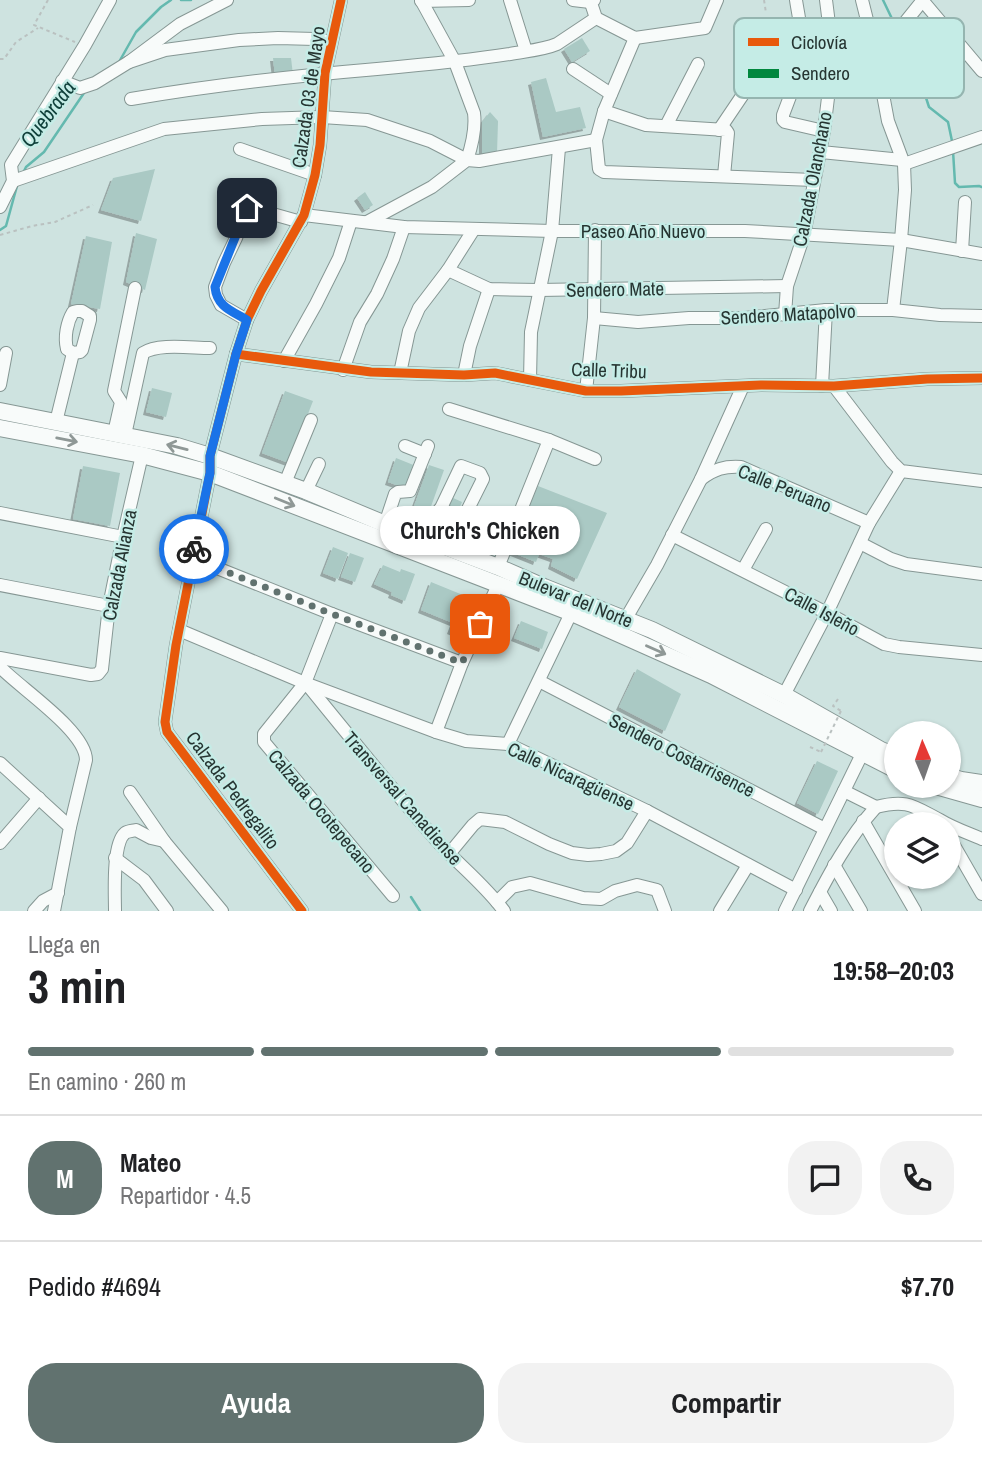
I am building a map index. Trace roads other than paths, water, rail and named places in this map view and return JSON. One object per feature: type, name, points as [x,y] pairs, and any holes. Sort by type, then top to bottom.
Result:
[{"type":"main road","name":"Bulevar del Norte","points":[[0,411],[177,446],[306,491],[498,567],[855,748],[884,753]]},
{"type":"main road","name":"Bulevar del Norte","points":[[0,428],[142,455],[210,473],[498,585],[625,620],[664,635],[783,695],[884,762]]},
{"type":"main road","points":[[961,780],[981,795]]},
{"type":"main road","points":[[961,791],[981,795]]},
{"type":"street","points":[[19,179],[11,165],[85,46],[110,0]]},
{"type":"street","points":[[62,81],[80,88],[95,83],[129,62],[180,24],[227,0]]},
{"type":"street","name":"Calzada 03 de Mayo","points":[[210,473],[210,456],[247,320],[302,219],[315,175],[323,117],[325,73],[341,0]]},
{"type":"street","points":[[367,222],[432,187],[467,160],[475,121],[474,113],[455,62],[421,0],[468,0]]},
{"type":"street","points":[[510,0],[526,51]]},
{"type":"street","points":[[573,0],[591,1],[596,18],[635,38],[705,28],[717,0]]},
{"type":"street","points":[[796,0],[799,18]]},
{"type":"street","name":"Calzada Olanchano","points":[[826,0],[828,18]]},
{"type":"street","points":[[862,0],[866,18]]},
{"type":"street","points":[[910,18],[922,0],[937,18]]},
{"type":"street","points":[[131,99],[227,84],[455,62],[551,47],[596,18]]},
{"type":"street","points":[[129,62],[165,50],[239,40],[278,38],[331,42]]},
{"type":"street","points":[[635,38],[604,111],[596,140],[599,169],[604,172],[814,180]]},
{"type":"street","points":[[964,50],[982,71]]},
{"type":"street","points":[[666,125],[698,64]]},
{"type":"street","points":[[573,69],[611,94]]},
{"type":"street","points":[[719,130],[741,98]]},
{"type":"street","points":[[789,98],[783,115],[785,122],[824,131]]},
{"type":"street","name":"Calzada Olanchano","points":[[785,315],[787,286],[804,235],[821,152],[828,98]]},
{"type":"street","points":[[884,98],[888,121],[903,162],[905,190],[893,310]]},
{"type":"street","points":[[604,111],[646,125],[726,130],[728,133],[724,176]]},
{"type":"street","points":[[0,207],[19,179],[164,129],[262,119],[323,117],[367,120],[430,141],[467,160],[479,161],[596,140]]},
{"type":"street","points":[[821,152],[903,162],[982,137]]},
{"type":"street","points":[[530,380],[531,332],[551,231],[559,148]]},
{"type":"street","points":[[240,149],[315,175]]},
{"type":"street","name":"Paseo Año Nuevo","points":[[230,202],[302,219],[404,227],[551,231],[745,231],[901,240],[982,254]]},
{"type":"street","points":[[962,251],[965,202]]},
{"type":"street","points":[[247,208],[215,287],[221,305],[247,320]]},
{"type":"street","points":[[284,361],[339,257],[351,221]]},
{"type":"street","points":[[342,370],[360,322],[393,259],[404,227]]},
{"type":"street","points":[[400,373],[409,331],[419,308],[474,229]]},
{"type":"street","points":[[586,391],[594,318],[595,230]]},
{"type":"street","name":"Sendero Mate","points":[[448,270],[489,289],[787,286]]},
{"type":"street","points":[[120,434],[121,402],[114,391],[135,288]]},
{"type":"street","points":[[464,375],[470,346],[489,289]]},
{"type":"street","points":[[826,310],[828,386],[892,462],[901,471],[982,481]]},
{"type":"street","name":"Sendero Matapolvo","points":[[594,318],[638,322],[745,318],[826,310],[893,310],[982,316]]},
{"type":"street","points":[[120,434],[143,353],[165,348],[210,348]]},
{"type":"street","points":[[0,385],[6,353]]},
{"type":"street","points":[[56,422],[73,353]]},
{"type":"street","name":"Calle Tribu","points":[[236,354],[342,370],[464,375],[495,373],[586,391],[828,386],[927,379],[982,379]]},
{"type":"street","points":[[625,620],[701,479],[743,386]]},
{"type":"street","points":[[449,409],[549,440],[594,459]]},
{"type":"street","points":[[285,483],[311,420]]},
{"type":"street","points":[[498,567],[549,440]]},
{"type":"street","points":[[385,524],[395,494],[410,491],[426,450],[405,446]]},
{"type":"street","name":"Calzada Alianza","points":[[0,658],[91,676],[102,669],[109,606],[142,455]]},
{"type":"street","points":[[306,491],[319,464]]},
{"type":"street","name":"Calle Peruano","points":[[701,479],[726,466],[741,467],[869,523]]},
{"type":"street","points":[[783,695],[827,613],[869,523],[901,471]]},
{"type":"street","name":"Calzada Pedregalito","points":[[210,473],[179,630],[165,722],[167,732],[302,911]]},
{"type":"street","points":[[0,513],[123,537]]},
{"type":"street","points":[[421,538],[452,513],[462,553]]},
{"type":"street","points":[[743,570],[766,529]]},
{"type":"street","name":"Calle Isleño","points":[[672,535],[884,644],[982,655]]},
{"type":"street","points":[[860,543],[906,564],[982,574]]},
{"type":"street","points":[[192,558],[462,663]]},
{"type":"street","points":[[0,585],[109,606]]},
{"type":"street","points":[[436,732],[462,663],[498,585]]},
{"type":"street","points":[[508,744],[574,607]]},
{"type":"street","name":"Calzada Ocotepecano","points":[[332,614],[305,683],[264,734],[264,742],[393,896]]},
{"type":"street","name":"Calle Nicaragüense","points":[[179,630],[305,683],[436,732],[466,741],[508,744],[646,811],[796,890]]},
{"type":"street","points":[[0,667],[70,730],[86,753],[54,911]]},
{"type":"street","name":"Sendero Costarrisence","points":[[539,681],[825,829]]},
{"type":"street","name":"Transversal Canadiense","points":[[305,683],[411,811],[500,906]]},
{"type":"street","points":[[785,911],[864,748]]},
{"type":"street","points":[[0,763],[70,827]]},
{"type":"street","points":[[844,791],[876,807]]},
{"type":"street","points":[[130,792],[164,841],[222,911]]},
{"type":"street","points":[[0,843],[39,798]]},
{"type":"street","points":[[810,911],[834,864],[863,821],[876,807],[890,803],[906,803],[927,812]]},
{"type":"street","points":[[449,854],[480,820],[505,822],[572,853],[588,855],[616,851],[627,843],[646,811]]},
{"type":"street","points":[[863,821],[915,911]]},
{"type":"street","points":[[115,911],[115,858],[122,837],[125,833],[136,830],[164,841]]},
{"type":"street","points":[[961,830],[982,839]]},
{"type":"street","points":[[115,858],[144,880],[167,911]]},
{"type":"street","points":[[961,858],[982,894]]},
{"type":"street","points":[[834,864],[861,911]]},
{"type":"street","points":[[720,911],[748,865]]},
{"type":"street","points":[[500,906],[512,887],[530,883],[583,898],[601,899],[637,884],[657,890],[665,911]]},
{"type":"street","points":[[820,892],[831,911]]},
{"type":"street","points":[[34,911],[43,901],[58,893]]},
{"type":"waterway","name":"Quebrada","points":[[119,62],[136,32],[171,0]]},
{"type":"waterway","name":"Quebrada","points":[[181,0],[191,0]]},
{"type":"waterway","points":[[883,0],[892,18]]},
{"type":"waterway","name":"Quebrada","points":[[23,173],[26,167],[44,152],[86,90]]},
{"type":"waterway","points":[[926,98],[929,107],[948,122],[952,141]]},
{"type":"waterway","points":[[953,151],[955,183],[959,187],[982,187]]},
{"type":"waterway","name":"Quebrada","points":[[0,230],[6,226],[17,186]]},
{"type":"waterway","name":"Quebrada","points":[[411,897],[420,911]]},
{"type":"place","name":"Church's Chicken","points":[[480,624]]}]
